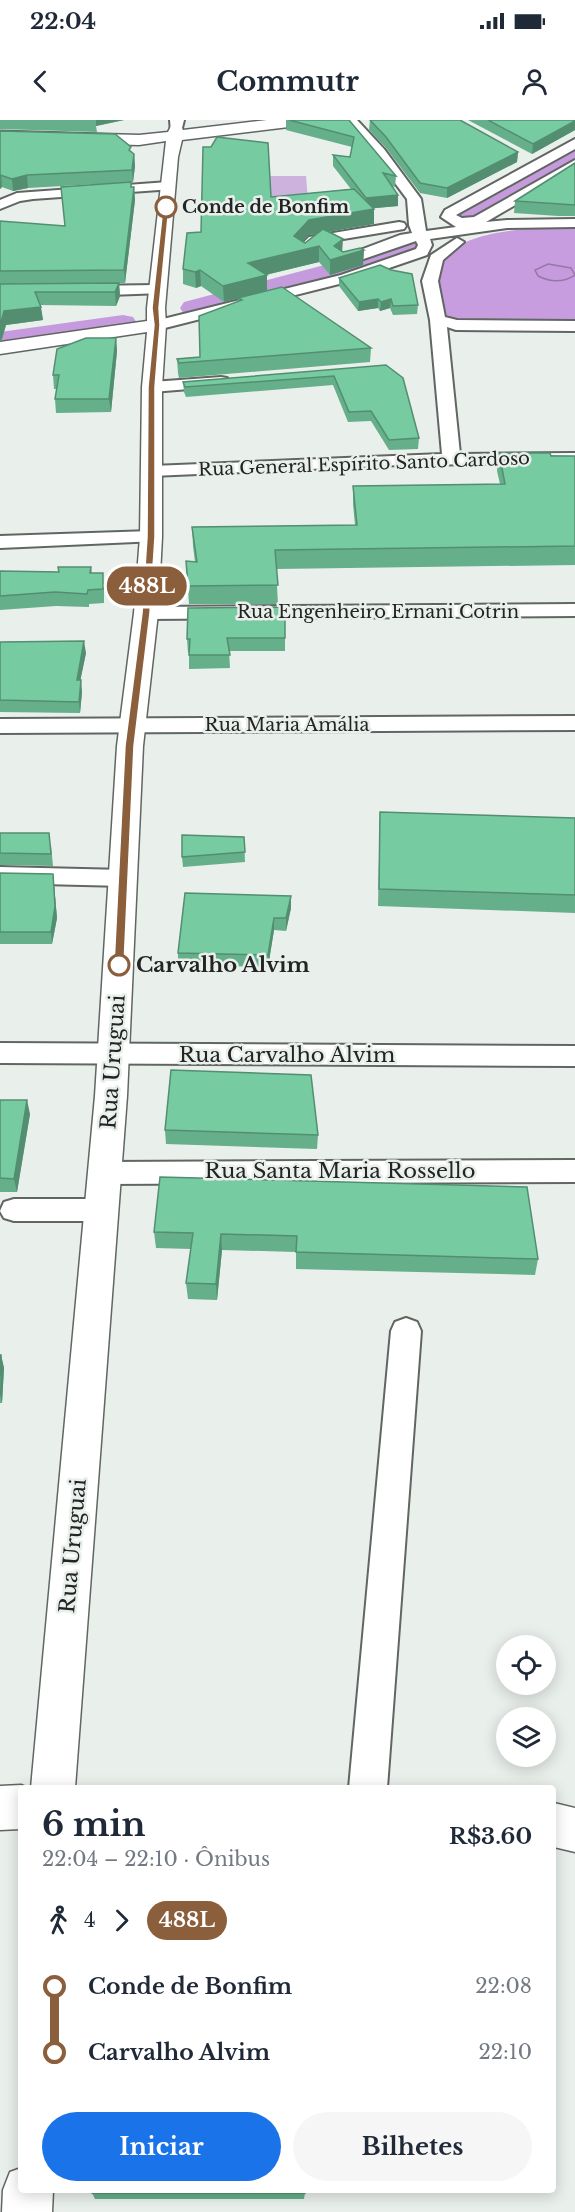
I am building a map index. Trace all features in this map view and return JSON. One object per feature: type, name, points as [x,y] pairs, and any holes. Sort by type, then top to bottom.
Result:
[{"type":"main road","points":[[1,134],[126,140],[176,129],[236,120]]},
{"type":"main road","points":[[176,129],[305,120]]},
{"type":"main road","name":"Rua Uruguai","points":[[53,1785],[114,1054],[132,725],[146,613],[151,537],[152,387],[157,308],[168,186],[176,129]]},
{"type":"main road","points":[[0,333],[88,321],[157,308]]},
{"type":"main road","points":[[0,348],[157,308]]},
{"type":"main road","points":[[0,1808],[18,1807]]},
{"type":"main road","points":[[556,1825],[575,1830]]},
{"type":"main road","points":[[27,2212],[28,2193]]},
{"type":"street","points":[[358,124],[414,199],[432,210],[454,211]]},
{"type":"street","points":[[575,143],[448,215],[450,219],[458,223],[472,223],[575,164]]},
{"type":"street","points":[[518,155],[536,165]]},
{"type":"street","points":[[0,204],[17,197],[33,195],[168,186]]},
{"type":"street","points":[[67,291],[157,308],[380,268],[422,252],[425,245],[418,230],[414,199]]},
{"type":"street","points":[[512,200],[506,207],[508,213],[532,223]]},
{"type":"street","points":[[304,250],[314,240],[322,238],[418,230],[575,222]]},
{"type":"street","points":[[452,459],[438,320],[429,281],[436,258],[454,243],[494,230],[532,223]]},
{"type":"street","points":[[326,266],[362,255],[418,230]]},
{"type":"street","points":[[380,268],[409,269],[422,274],[429,281]]},
{"type":"street","points":[[157,308],[175,304]]},
{"type":"street","points":[[438,320],[456,325],[575,326]]},
{"type":"street","points":[[152,387],[242,380]]},
{"type":"street","name":"Rua General Espírito Santo Cardoso","points":[[152,471],[452,459],[575,458]]},
{"type":"street","points":[[0,542],[151,537]]},
{"type":"street","name":"Rua Engenheiro Ernani Cotrin","points":[[146,613],[575,610]]},
{"type":"street","name":"Rua Maria Amália","points":[[0,726],[575,723]]},
{"type":"street","points":[[0,875],[124,878]]},
{"type":"street","name":"Rua Carvalho Alvim","points":[[0,1053],[575,1056]]},
{"type":"street","name":"Rua Santa Maria Rossello","points":[[105,1173],[575,1171]]},
{"type":"street","points":[[14,1210],[102,1210]]},
{"type":"street","points":[[368,1785],[406,1331]]},
{"type":"shaded area","points":[[269,176],[306,176],[308,200],[270,200]]},
{"type":"shaded area","points":[[575,227],[575,319],[492,319],[475,323],[461,322],[444,316],[436,274],[441,260],[452,250],[484,236],[520,229]]},
{"type":"shaded area","points":[[548,264],[571,268],[575,275],[556,281],[538,276],[535,270]]},
{"type":"building","points":[[289,120],[349,120],[396,176],[383,173],[398,195],[366,198],[333,155],[350,157],[354,137]]},
{"type":"building","points":[[370,120],[460,120],[518,152],[447,188],[420,183],[386,137]]},
{"type":"building","points":[[488,120],[575,120],[575,121],[533,144]]},
{"type":"building","points":[[0,131],[115,134],[131,147],[129,150],[134,154],[132,170],[27,175],[12,179],[0,175]]},
{"type":"building","points":[[217,137],[268,143],[271,197],[354,189],[374,209],[309,220],[294,236],[305,243],[323,229],[343,239],[334,246],[343,252],[360,248],[364,250],[330,260],[319,246],[248,263],[267,275],[223,286],[200,270],[195,272],[183,269],[187,233],[201,232],[203,147],[211,147]]},
{"type":"building","points":[[575,163],[575,205],[515,201]]},
{"type":"building","points":[[131,182],[131,187],[134,187],[124,270],[0,271],[0,221],[65,226],[61,187]]},
{"type":"building","points":[[380,265],[391,270],[412,274],[418,305],[393,306],[391,299],[381,302],[378,299],[359,302],[339,278]]},
{"type":"building","points":[[119,283],[115,292],[35,292],[41,307],[4,311],[0,326],[0,284]]},
{"type":"building","points":[[282,287],[371,348],[179,363],[177,359],[200,357],[199,316],[242,300],[238,298]]},
{"type":"building","points":[[86,338],[116,338],[109,399],[55,399],[59,375],[53,375],[57,349]]},
{"type":"building","points":[[386,365],[403,378],[419,438],[389,440],[371,411],[349,412],[334,376],[185,387],[183,382]]},
{"type":"building","points":[[499,453],[550,453],[551,456],[575,456],[575,546],[275,550],[278,585],[188,586],[186,561],[197,562],[192,527],[357,525],[353,486],[505,484]]},
{"type":"building","points":[[58,567],[91,567],[90,573],[103,573],[103,589],[88,590],[87,594],[55,592],[0,596],[0,571],[59,572]]},
{"type":"building","points":[[279,607],[279,611],[285,611],[285,638],[227,638],[230,655],[189,655],[188,608]]},
{"type":"building","points":[[84,641],[77,680],[81,680],[79,702],[0,700],[0,642]]},
{"type":"building","points":[[380,812],[575,818],[575,895],[379,889]]},
{"type":"building","points":[[0,833],[49,833],[51,854],[0,853]]},
{"type":"building","points":[[182,835],[244,837],[245,852],[182,857]]},
{"type":"building","points":[[0,873],[53,874],[55,906],[51,932],[0,932]]},
{"type":"building","points":[[185,893],[291,896],[286,918],[274,918],[268,955],[178,953]]},
{"type":"building","points":[[171,1070],[311,1075],[318,1135],[165,1130]]},
{"type":"building","points":[[0,1100],[27,1100],[14,1179],[0,1178]]},
{"type":"building","points":[[160,1177],[527,1187],[538,1259],[296,1252],[297,1236],[221,1234],[216,1284],[186,1283],[193,1233],[154,1232]]},
{"type":"waterway","points":[[462,219],[575,154]]},
{"type":"waterway","points":[[194,308],[360,264],[409,246]]},
{"type":"waterway","points":[[0,341],[123,323]]},
{"type":"bus line","name":"488L","points":[[119,965],[130,746],[146,613],[151,537],[152,387],[157,325],[156,308],[166,207]]},
{"type":"place","name":"Conde de Bonfim","points":[[166,207]]},
{"type":"place","name":"Carvalho Alvim","points":[[119,965]]}]
